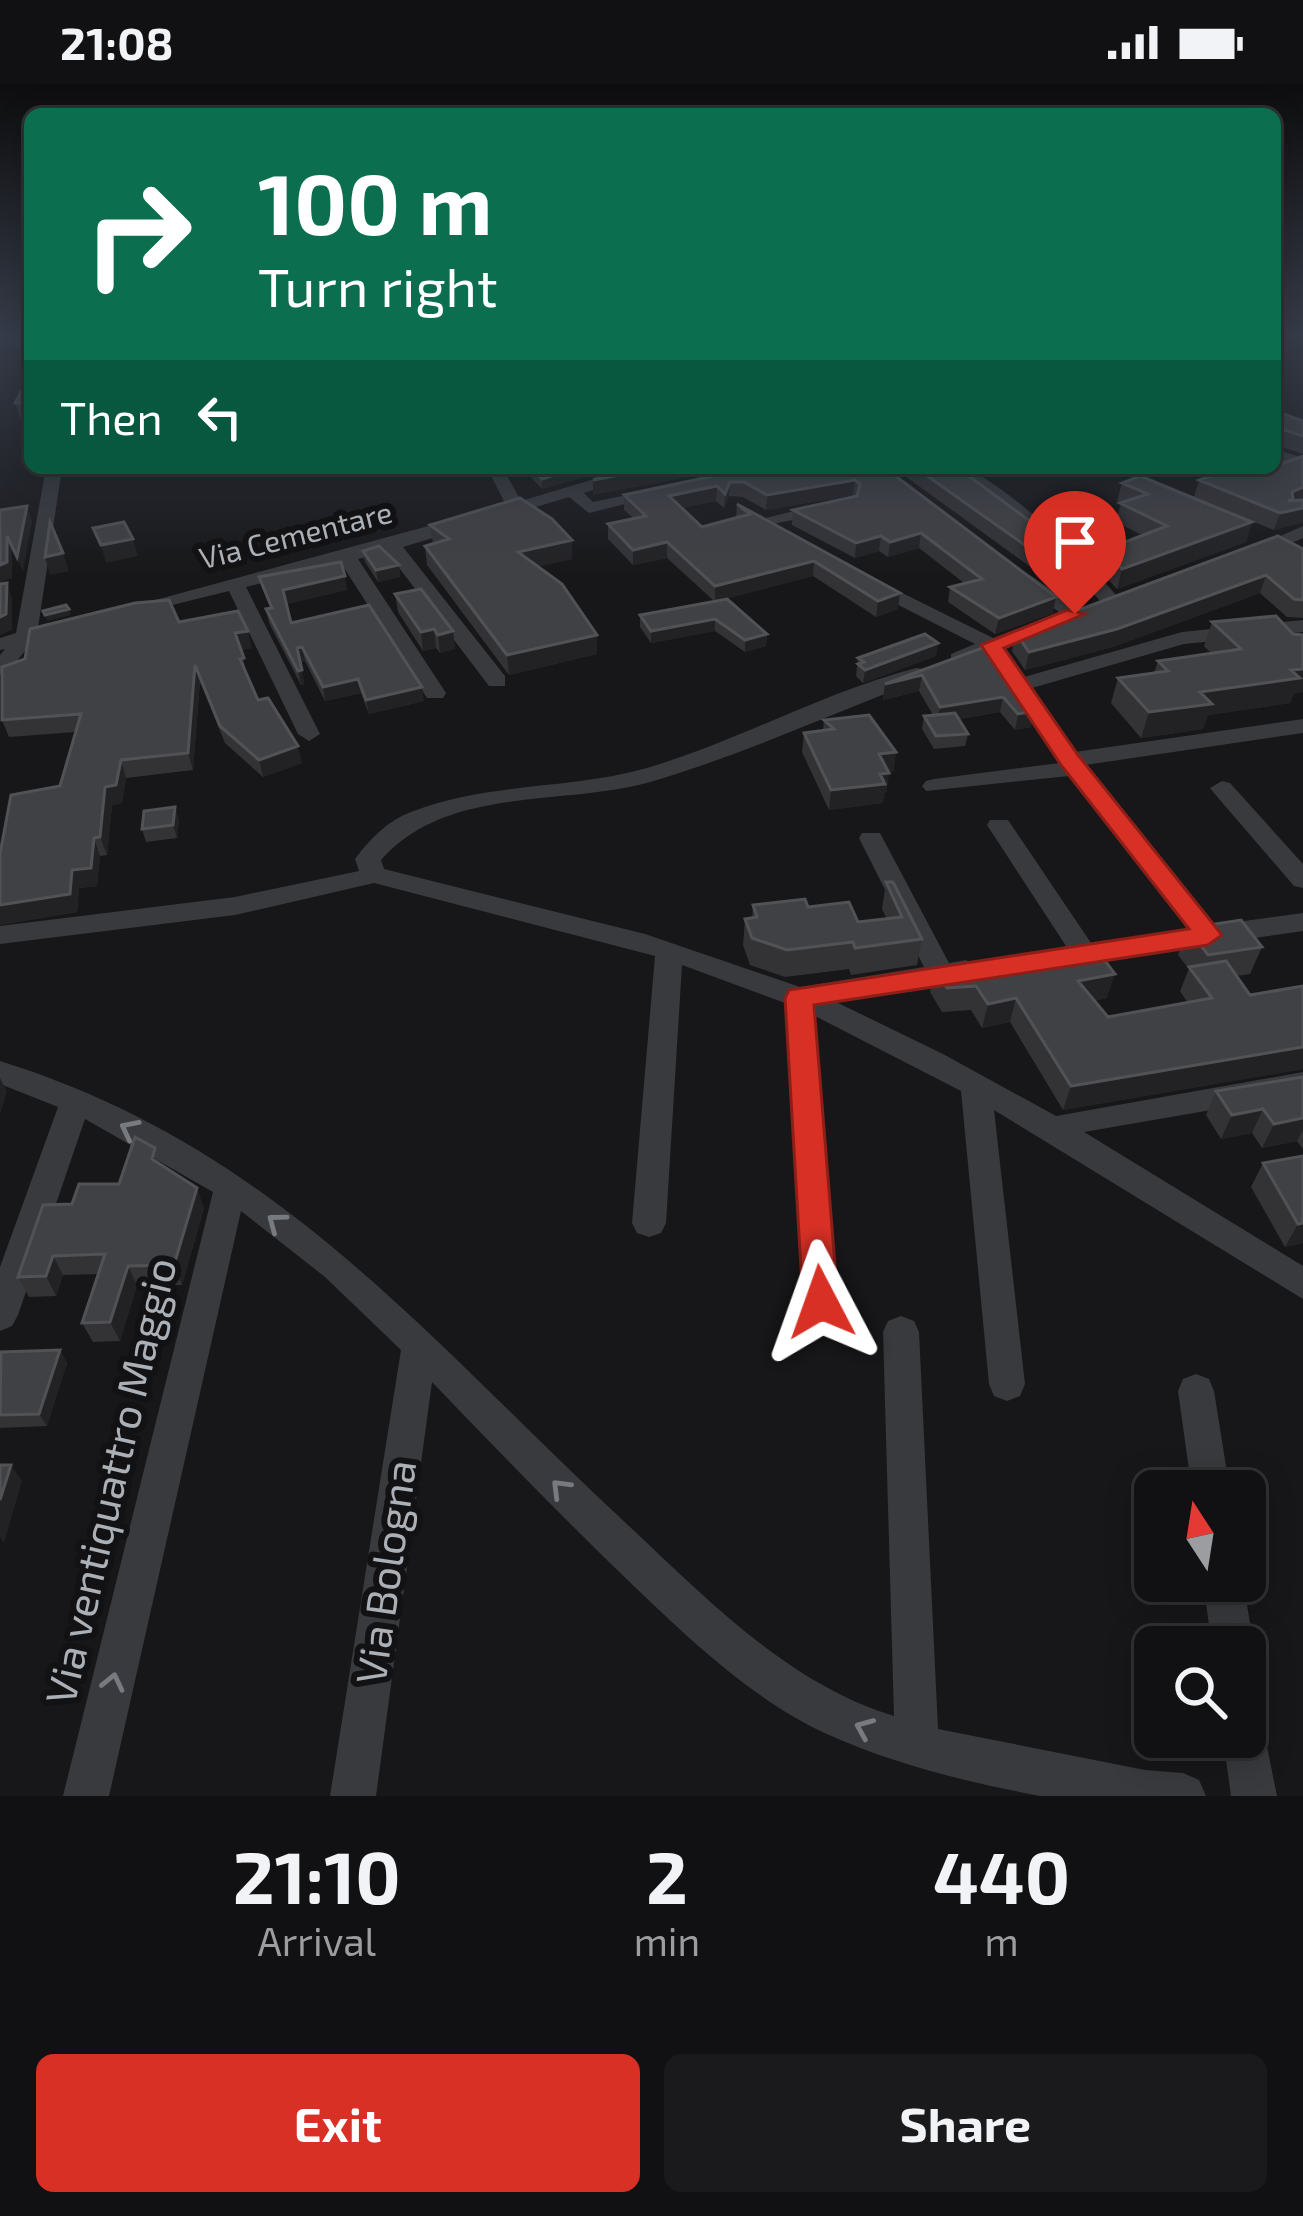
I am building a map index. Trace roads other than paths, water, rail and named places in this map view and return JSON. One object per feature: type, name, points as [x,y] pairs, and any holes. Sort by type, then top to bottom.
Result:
[{"type":"street","points":[[0,669],[26,637],[27,585],[53,474]]},
{"type":"street","points":[[498,474],[516,507]]},
{"type":"street","name":"Via Cementare","points":[[119,612],[391,545],[629,474]]},
{"type":"street","points":[[373,875],[368,859],[394,830],[419,817],[471,802],[649,775],[1121,597],[1042,529],[961,474]]},
{"type":"street","points":[[573,491],[589,508],[677,490]]},
{"type":"street","points":[[799,542],[756,517],[848,503]]},
{"type":"street","points":[[1234,559],[1283,541]]},
{"type":"street","points":[[391,545],[497,681]]},
{"type":"street","points":[[346,557],[435,693]]},
{"type":"street","points":[[1018,572],[1075,614]]},
{"type":"street","points":[[852,573],[992,645],[1073,764],[1208,935]]},
{"type":"street","points":[[236,583],[309,734]]},
{"type":"street","points":[[0,644],[73,624]]},
{"type":"street","points":[[1022,684],[1182,638],[1303,626]]},
{"type":"street","points":[[934,786],[1303,726]]},
{"type":"street","points":[[1222,788],[1303,880]]},
{"type":"street","points":[[999,825],[1084,953]]},
{"type":"street","points":[[871,838],[940,974]]},
{"type":"street","points":[[0,935],[121,915],[284,902],[373,875],[669,953],[799,998],[976,1087],[1056,1130],[1303,1285]]},
{"type":"street","points":[[1043,959],[1303,922]]},
{"type":"street","points":[[649,1223],[669,953]]},
{"type":"street","points":[[799,998],[1002,965]]},
{"type":"street","points":[[799,998],[821,1302]]},
{"type":"street","points":[[0,1072],[75,1103],[230,1187],[336,1267],[584,1512],[731,1648],[821,1708],[871,1733],[917,1743],[1005,1780],[1183,1796]]},
{"type":"street","points":[[1056,1130],[1073,1122],[1303,1083]]},
{"type":"street","points":[[976,1087],[1007,1384]]},
{"type":"street","points":[[0,1315],[75,1103]]},
{"type":"street","name":"Via ventiquattro Maggio","points":[[86,1796],[230,1187]]},
{"type":"street","points":[[901,1332],[917,1743]]},
{"type":"street","name":"Via Bologna","points":[[352,1796],[419,1348]]},
{"type":"street","points":[[1196,1391],[1208,1470]]},
{"type":"street","points":[[1249,1758],[1254,1796]]}]
